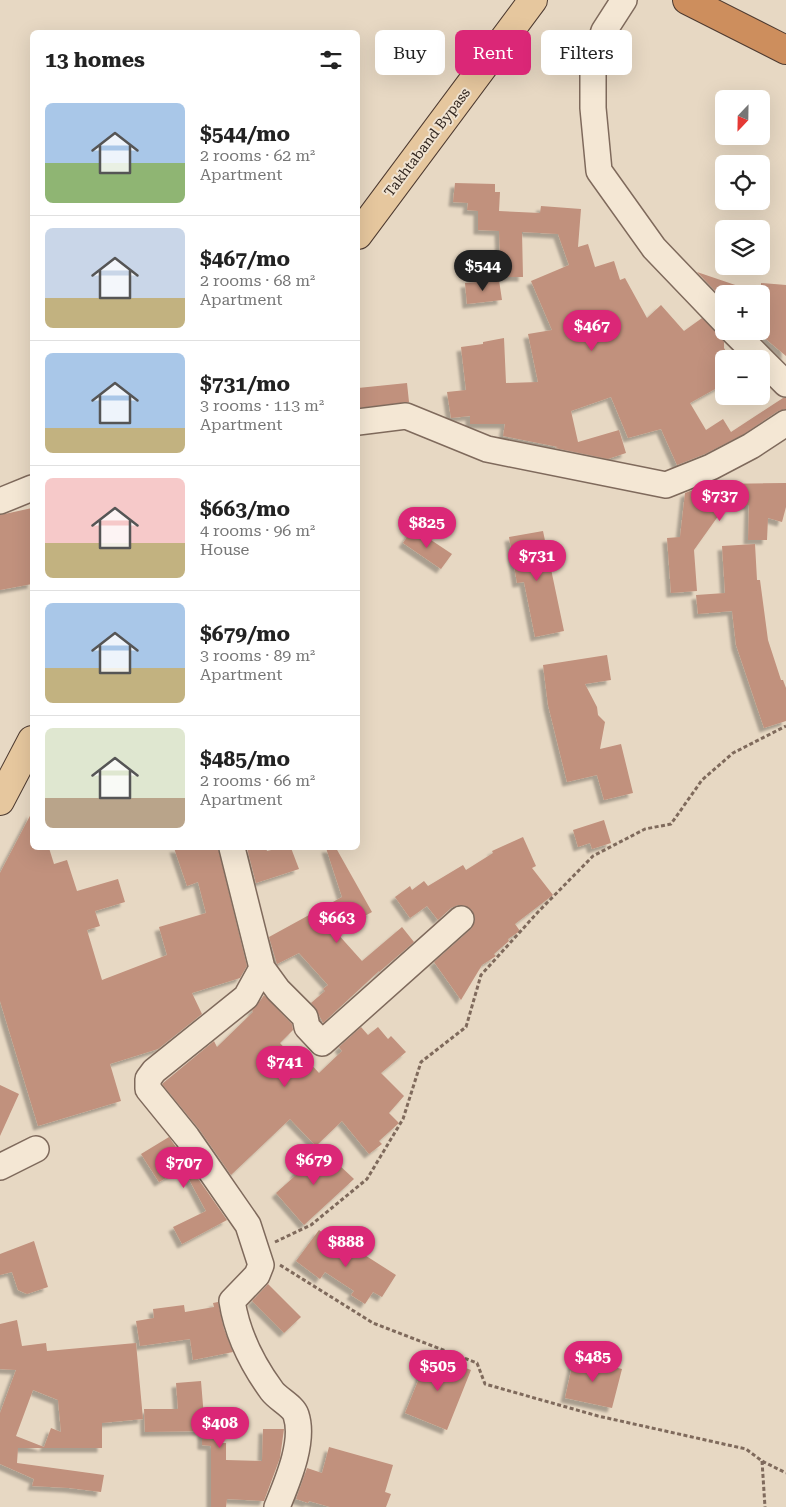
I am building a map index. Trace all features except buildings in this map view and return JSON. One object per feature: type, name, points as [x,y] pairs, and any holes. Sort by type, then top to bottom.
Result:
[{"type":"highway","points":[[687,0],[786,50]]},
{"type":"main road","name":"Takhtaband Bypass","points":[[360,232],[533,0]]},
{"type":"main road","points":[[0,801],[30,744]]},
{"type":"street","points":[[624,0],[604,31],[593,66],[593,108],[599,171],[654,248],[715,312]]},
{"type":"street","points":[[742,340],[752,350]]},
{"type":"street","points":[[770,368],[786,384]]},
{"type":"street","points":[[360,422],[406,416],[487,449],[666,484],[710,467],[751,446],[786,424]]},
{"type":"street","points":[[0,501],[30,489]]},
{"type":"street","points":[[232,850],[262,968],[278,990],[305,1017],[307,1027],[322,1043],[461,919]]},
{"type":"street","points":[[262,968],[246,997],[154,1071],[148,1079],[148,1089],[187,1137],[248,1225],[261,1265],[257,1274],[232,1301],[235,1318],[249,1353],[273,1392],[296,1414],[299,1439],[277,1507]]},
{"type":"street","points":[[0,1167],[36,1149]]},
{"type":"path","points":[[256,1251],[311,1225],[367,1178],[403,1119],[421,1062],[466,1027],[481,975],[538,912],[593,856],[645,829],[671,824],[702,780],[733,753],[786,726]]},
{"type":"path","points":[[256,1251],[373,1322],[477,1363],[485,1384],[598,1416],[746,1449],[762,1461],[786,1473]]},
{"type":"path","points":[[762,1461],[764,1507]]}]
